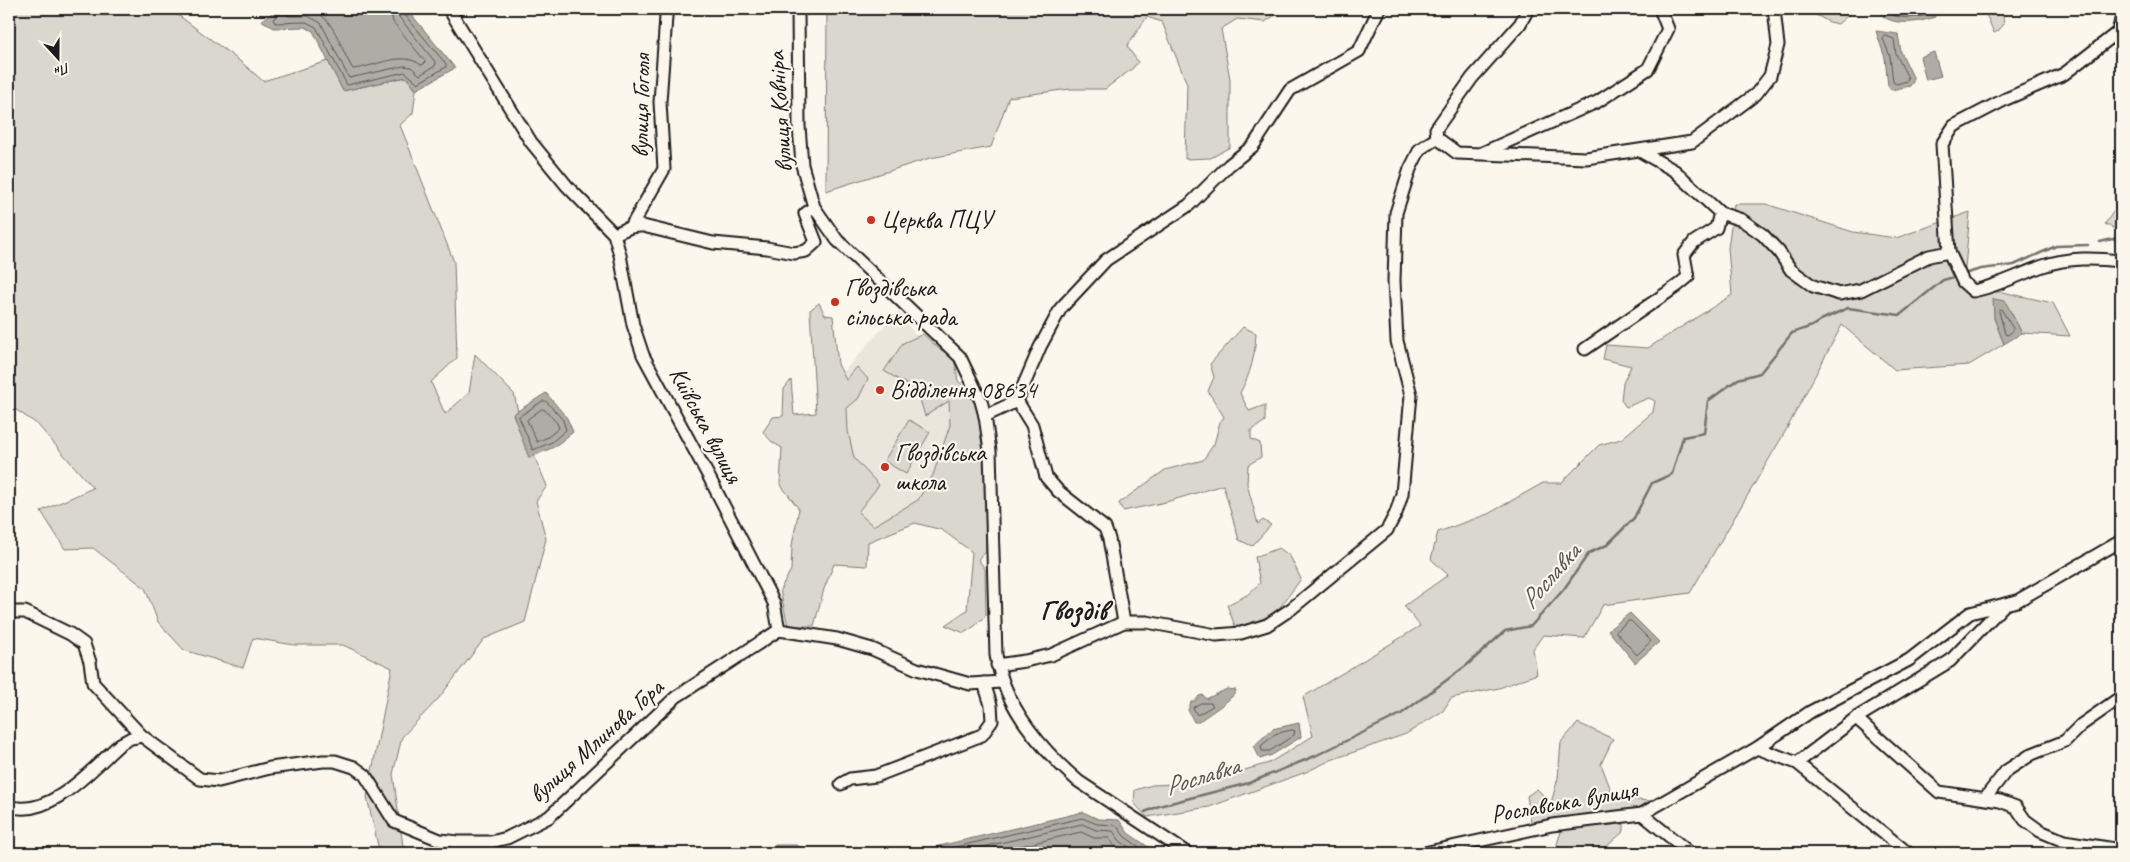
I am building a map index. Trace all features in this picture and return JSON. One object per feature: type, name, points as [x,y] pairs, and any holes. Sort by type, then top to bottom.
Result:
[{"type":"street","name":"Київська вулиця","points":[[449,9],[531,142],[567,186],[614,234],[620,255],[633,325],[643,355],[774,602],[779,630]]},
{"type":"street","name":"вулиця Гоголя","points":[[632,225],[664,169],[660,102],[665,9]]},
{"type":"street","name":"вулиця Ковніра","points":[[798,9],[799,126],[802,166],[814,207],[836,240],[960,357],[976,386],[985,416],[990,451],[997,665],[1011,702],[1023,721],[1064,769],[1093,792],[1187,853]]},
{"type":"street","points":[[985,416],[1017,401],[1040,347],[1061,308],[1106,260],[1189,205],[1229,165],[1253,146],[1290,90],[1359,51],[1379,9]]},
{"type":"street","points":[[1528,9],[1520,24],[1466,85],[1436,129],[1437,138],[1457,153],[1586,158],[1692,142],[1756,94],[1770,76],[1778,45],[1774,9]]},
{"type":"street","points":[[1479,154],[1597,102],[1648,69],[1668,29],[1660,9]]},
{"type":"street","points":[[2121,20],[2118,32],[2064,74],[2006,99],[1954,126],[1942,144],[1949,252],[1963,282],[1973,291],[1993,287],[2045,265],[2095,257],[2121,261]]},
{"type":"street","points":[[997,665],[1051,655],[1124,622],[1148,622],[1216,635],[1241,633],[1267,625],[1291,609],[1387,530],[1396,513],[1402,494],[1411,395],[1397,340],[1394,281],[1396,213],[1410,169],[1420,148],[1437,138]]},
{"type":"street","points":[[1640,151],[1675,170],[1720,213],[1742,220],[1763,235],[1779,252],[1791,270],[1813,286],[1840,294],[1861,290],[1929,256],[1949,252]]},
{"type":"street","points":[[614,234],[632,225],[668,231],[713,243],[768,248],[794,254],[806,251],[816,242],[805,214],[814,207]]},
{"type":"street","points":[[1585,349],[1688,277],[1684,255],[1694,242],[1716,228],[1720,213]]},
{"type":"street","points":[[1017,401],[1032,425],[1046,477],[1058,491],[1105,528],[1109,539],[1124,622]]},
{"type":"street","name":"Рославська вулиця","points":[[1424,853],[1552,825],[1642,814],[1758,748],[1810,712],[1909,660],[1970,613],[2016,602],[2121,542]]},
{"type":"street","name":"Рославська вулиця","points":[[1797,763],[1856,718],[1950,661],[2005,604]]},
{"type":"street","name":"вулиця Млинова Гора","points":[[9,612],[25,612],[70,634],[84,644],[94,683],[142,736],[200,780],[219,781],[270,768],[335,761],[354,767],[365,775],[394,821],[440,840],[491,842],[520,833],[549,817],[676,698],[779,630]]},
{"type":"street","points":[[779,630],[837,639],[872,649],[917,669],[970,684],[1002,682]]},
{"type":"street","points":[[841,784],[850,779],[876,776],[982,735],[992,721],[991,705],[984,683]]},
{"type":"street","points":[[1984,798],[2006,771],[2032,754],[2065,741],[2081,724],[2121,696]]},
{"type":"street","points":[[1856,718],[1939,792],[1984,798],[2016,807],[2024,820],[2040,832],[2064,841],[2121,850]]},
{"type":"street","points":[[9,806],[16,809],[40,807],[59,798],[120,744],[131,738],[142,736]]},
{"type":"street","points":[[1758,748],[1797,763],[1908,853]]},
{"type":"street","points":[[1642,814],[1690,853]]},
{"type":"shaded area","points":[[9,9],[170,9],[241,62],[263,81],[328,61],[343,91],[406,77],[416,90],[413,113],[400,125],[454,262],[457,358],[431,382],[445,414],[469,393],[475,354],[514,394],[521,425],[547,486],[536,501],[546,539],[525,622],[484,639],[439,698],[402,737],[393,774],[404,853],[376,853],[379,850],[367,797],[392,668],[343,645],[294,645],[253,638],[243,668],[184,650],[158,622],[145,588],[93,548],[65,549],[41,511],[93,488],[37,424],[9,405]]},
{"type":"shaded area","points":[[827,9],[1284,9],[1265,22],[1237,19],[1221,29],[1230,79],[1230,147],[1211,158],[1185,159],[1187,84],[1162,22],[1147,17],[1127,46],[1138,62],[1105,89],[1070,89],[1009,97],[991,147],[930,158],[826,191]]},
{"type":"shaded area","points":[[1810,9],[1855,9],[1838,24],[1808,12]]},
{"type":"shaded area","points":[[1984,9],[2002,9],[2004,24],[1998,31],[1994,33]]},
{"type":"shaded area","points":[[2121,200],[2121,232],[2105,224]]},
{"type":"shaded area","points":[[1734,204],[1766,204],[1853,232],[1896,238],[1970,212],[1963,291],[2002,292],[2053,303],[2070,336],[2022,333],[2005,302],[1994,318],[2004,344],[1969,365],[1895,370],[1842,325],[1785,432],[1690,593],[1603,605],[1584,638],[1543,635],[1533,649],[1537,674],[1499,688],[1451,698],[1443,711],[1406,734],[1331,760],[1306,772],[1209,807],[1147,817],[1134,803],[1135,790],[1152,785],[1199,783],[1269,763],[1313,736],[1303,697],[1420,626],[1404,606],[1448,575],[1431,559],[1438,532],[1488,514],[1543,483],[1561,483],[1599,445],[1621,439],[1653,412],[1655,401],[1649,398],[1626,407],[1621,400],[1623,383],[1631,366],[1603,359],[1606,345],[1648,348],[1732,295],[1728,248]]},
{"type":"shaded area","points":[[819,303],[825,315],[833,316],[838,364],[846,380],[857,367],[868,379],[858,399],[847,408],[848,431],[854,458],[879,485],[858,512],[873,526],[918,500],[933,475],[950,425],[949,401],[925,416],[919,396],[906,384],[884,371],[903,343],[923,334],[938,348],[953,357],[958,381],[971,392],[979,409],[984,427],[988,470],[986,552],[978,559],[985,569],[986,615],[975,626],[964,633],[945,625],[967,610],[972,552],[942,530],[915,523],[868,542],[867,566],[834,564],[824,589],[814,626],[788,626],[780,590],[791,570],[792,545],[799,509],[780,484],[782,448],[772,442],[763,432],[773,417],[783,416],[784,389],[791,380],[794,415],[816,413],[810,310]]},
{"type":"shaded area","name":"Гвоздівська школа","points":[[898,311],[972,415],[912,518],[845,546],[829,388]]},
{"type":"shaded area","points":[[1243,327],[1256,333],[1252,364],[1240,393],[1249,411],[1265,405],[1265,421],[1251,431],[1251,439],[1260,443],[1261,457],[1248,465],[1247,484],[1258,524],[1263,520],[1271,525],[1252,546],[1239,540],[1223,485],[1166,502],[1123,511],[1119,503],[1165,470],[1203,460],[1214,444],[1220,422],[1224,417],[1208,391],[1214,377],[1210,364]]},
{"type":"shaded area","points":[[909,420],[930,432],[906,474],[884,461]]},
{"type":"shaded area","points":[[1279,548],[1290,556],[1301,579],[1275,614],[1236,629],[1227,605],[1247,595],[1260,583],[1255,557]]},
{"type":"shaded area","points":[[1578,723],[1613,739],[1601,764],[1614,798],[1650,801],[1636,809],[1531,822],[1527,796],[1537,789],[1551,803],[1558,778],[1561,742]]},
{"type":"shaded area","points":[[1624,824],[1624,831],[1607,846],[1609,853],[1560,853],[1557,844],[1562,829]]},
{"type":"water","points":[[279,9],[407,9],[455,68],[416,90],[406,77],[343,91],[313,31],[305,27],[274,28],[261,20]]},
{"type":"water","points":[[1877,9],[1934,9],[1935,17],[1912,22],[1895,21],[1882,15]]},
{"type":"water","points":[[1876,31],[1898,34],[1901,52],[1913,77],[1913,82],[1910,86],[1891,90],[1888,86],[1885,58]]},
{"type":"water","points":[[1934,52],[1941,76],[1926,80],[1920,57]]},
{"type":"water","points":[[1993,299],[2005,301],[2022,333],[2004,344],[1994,318]]},
{"type":"water","points":[[546,393],[567,418],[573,432],[554,447],[529,458],[513,414]]},
{"type":"water","points":[[1630,613],[1659,642],[1635,663],[1608,630]]},
{"type":"water","points":[[1227,689],[1236,690],[1226,702],[1199,722],[1194,722],[1188,710],[1191,702],[1199,696],[1203,695],[1206,699]]},
{"type":"water","points":[[1299,723],[1301,737],[1272,755],[1260,759],[1254,746],[1272,729]]},
{"type":"water","points":[[1083,812],[1098,819],[1119,820],[1128,833],[1157,853],[873,853],[887,851],[914,852]]},
{"type":"water","points":[[774,845],[796,845],[815,853],[766,853]]},
{"type":"waterway","name":"Рославка","points":[[2100,242],[2121,237]]},
{"type":"waterway","points":[[1967,273],[1981,269],[2014,265],[2056,246],[2088,245]]},
{"type":"waterway","name":"Рославка","points":[[1145,812],[1159,806],[1249,783],[1315,756],[1401,714],[1467,665],[1505,631],[1531,626],[1564,589],[1589,553],[1607,545],[1634,518],[1652,483],[1672,474],[1683,437],[1704,433],[1708,401],[1738,379],[1760,373],[1792,333],[1812,326],[1848,308],[1900,315],[1943,280],[1954,277]]},
{"type":"place","name":"Церква ПЦУ","points":[[871,220]]},
{"type":"place","name":"Гвоздівська сільська рада","points":[[835,302]]},
{"type":"place","name":"Відділення 08634","points":[[880,390]]},
{"type":"place","name":"Гвоздівська школа","points":[[885,467]]},
{"type":"district","name":"Гвоздів","points":[[1074,609]]}]
